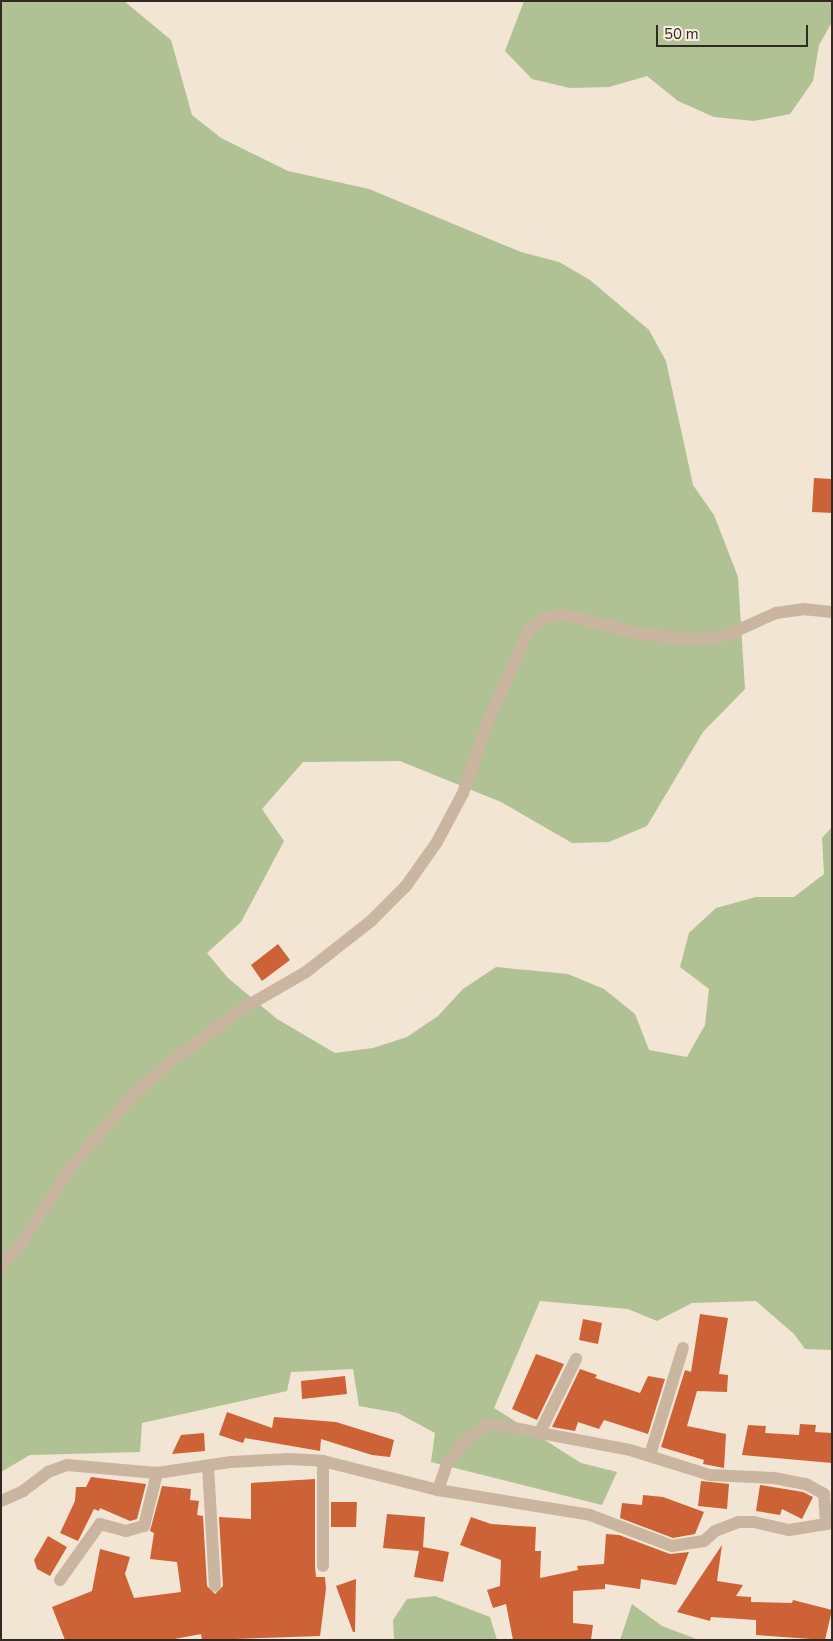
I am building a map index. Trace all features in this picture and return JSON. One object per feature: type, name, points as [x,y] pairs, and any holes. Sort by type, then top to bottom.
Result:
[{"type":"street","points":[[1,1265],[20,1245],[72,1166],[134,1094],[174,1059],[247,1006],[306,972],[371,921],[406,886],[437,842],[463,793],[490,716],[529,630],[545,618],[565,615],[637,633],[682,639],[708,639],[727,635],[776,613],[803,609],[832,612]]},
{"type":"street","points":[[650,1456],[683,1348]]},
{"type":"street","points":[[539,1434],[576,1359]]},
{"type":"street","points":[[1,1501],[23,1490],[48,1472],[68,1465],[157,1473],[261,1460],[323,1461],[438,1490],[590,1515],[672,1546],[704,1541],[715,1531],[738,1522],[754,1522],[789,1530],[829,1524],[826,1501],[819,1489],[774,1478],[710,1475],[650,1456],[488,1424],[464,1442],[447,1464],[438,1490]]},
{"type":"street","points":[[323,1461],[323,1566]]},
{"type":"street","points":[[208,1466],[215,1586]]},
{"type":"street","points":[[60,1580],[100,1524],[126,1531],[136,1531],[144,1526],[157,1473]]},
{"type":"green space","points":[[1,1],[124,1],[171,40],[192,115],[221,138],[288,171],[369,189],[521,252],[559,262],[590,280],[649,330],[666,361],[693,485],[714,515],[738,577],[745,689],[703,732],[647,826],[609,842],[572,843],[501,802],[400,761],[303,762],[262,809],[284,841],[241,922],[207,953],[228,978],[277,1019],[335,1053],[373,1048],[407,1037],[438,1016],[463,989],[496,967],[568,974],[604,989],[635,1014],[649,1050],[687,1057],[705,1025],[709,989],[680,967],[689,933],[716,908],[756,897],[794,897],[824,874],[822,838],[832,827],[832,1350],[805,1349],[794,1334],[756,1301],[692,1303],[657,1321],[628,1309],[540,1301],[494,1408],[581,1463],[617,1472],[602,1505],[431,1462],[435,1433],[398,1413],[359,1406],[353,1369],[291,1372],[287,1391],[142,1423],[140,1452],[30,1455],[1,1472]]},
{"type":"green space","points":[[524,1],[832,1],[832,22],[819,45],[813,81],[790,114],[754,121],[714,117],[678,101],[647,76],[609,87],[570,88],[532,79],[505,51]]},
{"type":"green space","points":[[435,1596],[490,1617],[497,1640],[394,1640],[393,1620],[407,1599]]},
{"type":"green space","points":[[632,1604],[662,1626],[699,1640],[620,1640]]},
{"type":"building","points":[[814,478],[832,479],[832,513],[812,512]]},
{"type":"building","points":[[278,944],[290,960],[262,981],[251,965]]},
{"type":"building","points":[[700,1314],[728,1318],[719,1374],[728,1375],[727,1392],[697,1391],[687,1426],[726,1434],[724,1468],[703,1464],[704,1460],[661,1447],[685,1370],[691,1372]]},
{"type":"building","points":[[583,1319],[602,1323],[598,1344],[579,1340]]},
{"type":"building","points":[[536,1354],[564,1364],[537,1420],[512,1409]]},
{"type":"building","points":[[580,1369],[597,1375],[595,1378],[640,1393],[648,1376],[665,1379],[648,1434],[604,1420],[599,1429],[578,1422],[575,1431],[552,1427]]},
{"type":"building","points":[[345,1376],[347,1394],[302,1399],[301,1381]]},
{"type":"building","points":[[227,1412],[272,1428],[274,1417],[336,1422],[394,1440],[390,1457],[372,1455],[321,1439],[320,1451],[245,1438],[243,1443],[219,1435]]},
{"type":"building","points":[[800,1424],[816,1425],[815,1432],[832,1433],[832,1463],[742,1455],[748,1425],[766,1426],[765,1433],[799,1435]]},
{"type":"building","points":[[204,1433],[205,1451],[172,1454],[181,1435]]},
{"type":"building","points":[[91,1477],[146,1484],[137,1519],[130,1521],[100,1508],[99,1511],[94,1509],[78,1541],[60,1533],[75,1501],[76,1487],[86,1487]]},
{"type":"building","points":[[315,1479],[316,1577],[325,1577],[326,1589],[320,1636],[202,1640],[201,1634],[169,1640],[65,1640],[52,1607],[92,1591],[100,1549],[130,1557],[125,1574],[134,1598],[181,1592],[177,1562],[150,1559],[154,1533],[150,1531],[162,1486],[191,1489],[190,1500],[199,1501],[197,1515],[203,1516],[207,1586],[215,1594],[223,1586],[219,1517],[251,1519],[251,1483]]},
{"type":"building","points":[[701,1481],[729,1484],[727,1509],[698,1506]]},
{"type":"building","points":[[760,1485],[803,1492],[813,1497],[802,1519],[782,1509],[780,1515],[756,1511]]},
{"type":"building","points":[[643,1495],[663,1497],[704,1512],[695,1534],[673,1538],[620,1518],[622,1503],[642,1505]]},
{"type":"building","points":[[331,1502],[357,1502],[356,1527],[331,1527]]},
{"type":"building","points":[[387,1514],[425,1517],[423,1547],[449,1552],[443,1582],[414,1577],[419,1551],[383,1548]]},
{"type":"building","points":[[471,1517],[491,1524],[536,1527],[535,1551],[541,1551],[540,1578],[578,1570],[577,1566],[604,1564],[606,1534],[619,1535],[670,1554],[689,1552],[676,1585],[641,1579],[640,1589],[605,1584],[605,1589],[573,1591],[573,1623],[593,1625],[591,1640],[513,1640],[506,1604],[493,1608],[487,1590],[500,1586],[501,1560],[460,1545]]},
{"type":"building","points":[[48,1536],[67,1547],[50,1576],[37,1569],[34,1560]]},
{"type":"building","points":[[722,1545],[717,1581],[743,1585],[736,1596],[751,1597],[751,1602],[792,1603],[793,1600],[832,1610],[825,1640],[756,1635],[756,1620],[711,1617],[710,1621],[677,1612]]},
{"type":"building","points":[[356,1579],[355,1632],[353,1632],[336,1586]]}]
